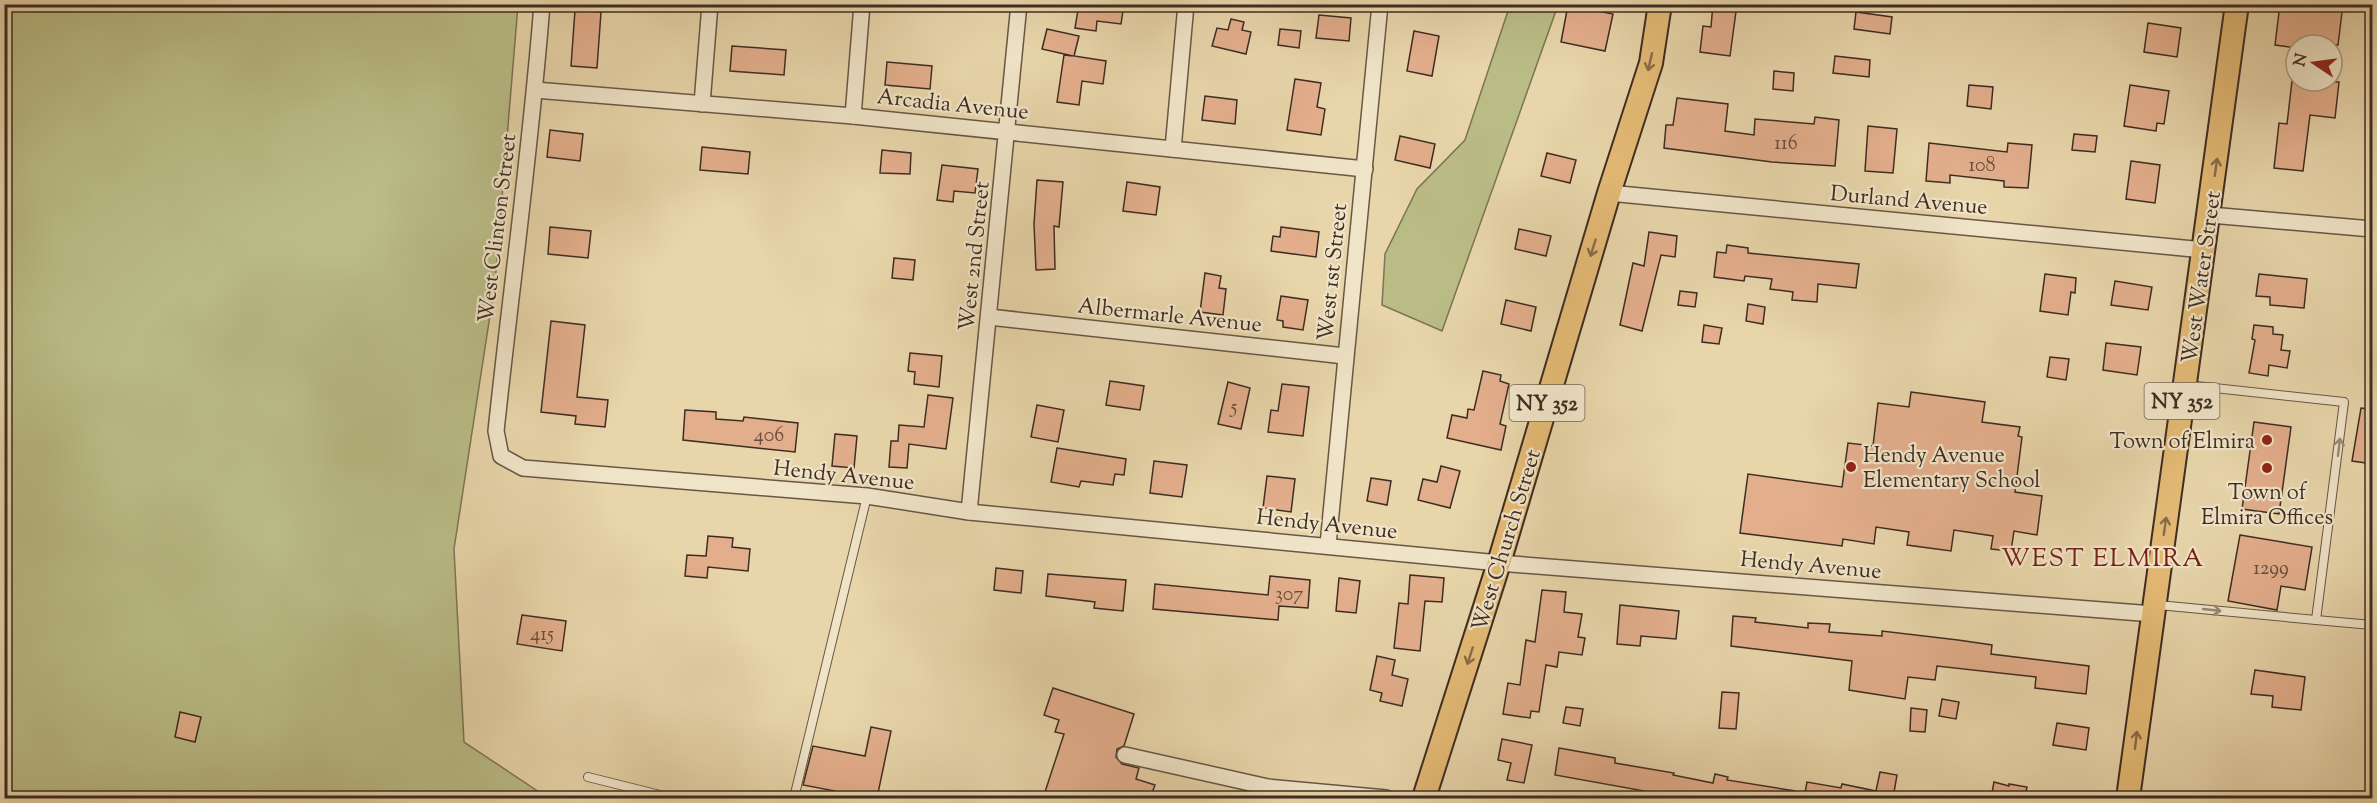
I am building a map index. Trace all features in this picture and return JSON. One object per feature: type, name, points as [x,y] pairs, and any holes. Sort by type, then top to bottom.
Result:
[{"type":"main road","name":"West Church Street","points":[[1424,798],[1499,563],[1609,193],[1651,63],[1660,4]]},
{"type":"main road","name":"West Water Street","points":[[2128,798],[2210,215],[2237,4]]},
{"type":"street","name":"West Clinton Street","points":[[501,456],[496,431],[535,90],[542,4]]},
{"type":"street","points":[[702,104],[710,4]]},
{"type":"street","points":[[854,116],[862,4]]},
{"type":"street","name":"West 2nd Street","points":[[969,512],[1019,4]]},
{"type":"street","points":[[1173,149],[1186,4]]},
{"type":"street","name":"West 1st Street","points":[[1328,545],[1380,4]]},
{"type":"street","name":"Arcadia Avenue","points":[[535,90],[854,116],[1365,169]]},
{"type":"street","name":"Durland Avenue","points":[[1609,193],[2204,250]]},
{"type":"street","points":[[2210,215],[2373,229]]},
{"type":"street","name":"Albermarle Avenue","points":[[989,317],[1345,356]]},
{"type":"street","name":"Hendy Avenue","points":[[501,456],[523,468],[867,496],[969,512],[1499,563],[2153,609]]},
{"type":"street","points":[[1125,755],[1268,787],[1386,798]]},
{"type":"lane","points":[[2185,385],[2344,402],[2316,620]]},
{"type":"lane","points":[[794,798],[867,496]]},
{"type":"lane","points":[[2153,609],[2373,625]]},
{"type":"lane","points":[[588,777],[672,798]]},
{"type":"lane","points":[[762,798],[765,796],[779,798]]},
{"type":"green space","points":[[5,5],[518,5],[495,283],[454,549],[464,742],[548,798],[5,798]]},
{"type":"green space","points":[[1510,5],[1558,5],[1442,331],[1382,305],[1385,254],[1417,189],[1465,140]]},
{"type":"building","points":[[1079,4],[1124,4],[1121,24],[1097,21],[1096,31],[1075,28]]},
{"type":"building","points":[[1713,4],[1737,4],[1730,56],[1700,52],[1703,26],[1711,27]]},
{"type":"building","points":[[2280,4],[2343,4],[2339,33],[2284,33],[2284,46],[2275,45]]},
{"type":"building","points":[[1568,5],[1613,14],[1605,51],[1561,42]]},
{"type":"building","points":[[575,10],[601,12],[597,68],[571,66]]},
{"type":"building","points":[[1856,12],[1892,17],[1890,34],[1854,29]]},
{"type":"building","points":[[1319,15],[1351,18],[1349,41],[1316,38]]},
{"type":"building","points":[[1231,19],[1244,22],[1242,30],[1251,32],[1246,54],[1212,46],[1217,28],[1228,30]]},
{"type":"building","points":[[2148,23],[2181,28],[2177,57],[2144,52]]},
{"type":"building","points":[[1047,29],[1079,36],[1074,56],[1106,61],[1103,84],[1082,81],[1079,105],[1057,102],[1064,55],[1073,56],[1042,49]]},
{"type":"building","points":[[1280,29],[1301,31],[1299,48],[1278,45]]},
{"type":"building","points":[[1414,31],[1439,36],[1432,76],[1407,71]]},
{"type":"building","points":[[732,46],[786,50],[784,75],[730,71]]},
{"type":"building","points":[[1835,56],[1870,60],[1869,77],[1833,73]]},
{"type":"building","points":[[887,62],[932,66],[930,89],[885,85]]},
{"type":"building","points":[[1774,71],[1794,73],[1793,91],[1773,89]]},
{"type":"building","points":[[1295,79],[1321,83],[1317,107],[1325,109],[1321,135],[1287,130]]},
{"type":"building","points":[[1969,85],[1993,87],[1991,109],[1967,106]]},
{"type":"building","points":[[2130,85],[2169,91],[2164,124],[2157,123],[2156,131],[2124,126]]},
{"type":"building","points":[[2291,93],[2338,93],[2335,118],[2310,115],[2303,171],[2274,168],[2279,123],[2287,124]]},
{"type":"building","points":[[1205,96],[1237,100],[1235,124],[1202,120]]},
{"type":"building","points":[[1677,98],[1728,104],[1725,131],[1754,135],[1755,119],[1814,124],[1815,117],[1839,120],[1835,166],[1772,162],[1664,148],[1666,125],[1673,125]]},
{"type":"building","points":[[1868,126],[1897,129],[1893,173],[1865,171]]},
{"type":"building","points":[[550,130],[583,134],[580,161],[547,157]]},
{"type":"building","points":[[2074,134],[2097,136],[2095,152],[2072,150]]},
{"type":"building","points":[[1400,136],[1435,144],[1430,168],[1395,160]]},
{"type":"building","points":[[1929,143],[2007,152],[2008,143],[2032,145],[2028,188],[2004,187],[2004,181],[1950,175],[1950,183],[1926,181]]},
{"type":"building","points":[[702,147],[750,152],[748,174],[700,170]]},
{"type":"building","points":[[882,150],[911,153],[910,174],[880,173]]},
{"type":"building","points":[[1547,153],[1576,160],[1570,183],[1541,176]]},
{"type":"building","points":[[2131,161],[2160,165],[2155,203],[2126,199]]},
{"type":"building","points":[[942,165],[978,169],[975,193],[954,191],[953,202],[937,200]]},
{"type":"building","points":[[1037,180],[1063,182],[1059,227],[1054,226],[1055,269],[1036,270],[1034,224]]},
{"type":"building","points":[[1127,182],[1160,187],[1156,215],[1123,211]]},
{"type":"building","points":[[550,227],[591,231],[588,258],[548,254]]},
{"type":"building","points":[[1281,227],[1319,232],[1316,257],[1271,251],[1273,236],[1280,237]]},
{"type":"building","points":[[1519,229],[1551,236],[1546,256],[1515,249]]},
{"type":"building","points":[[1649,232],[1677,236],[1675,257],[1661,255],[1642,331],[1620,325],[1633,263],[1644,266]]},
{"type":"building","points":[[1727,245],[1748,248],[1748,253],[1859,264],[1856,288],[1818,284],[1817,302],[1792,300],[1793,292],[1770,289],[1772,279],[1745,276],[1744,281],[1714,277],[1717,252],[1726,253]]},
{"type":"building","points":[[894,258],[915,260],[913,280],[892,278]]},
{"type":"building","points":[[1205,273],[1221,276],[1219,288],[1226,289],[1223,315],[1200,312]]},
{"type":"building","points":[[2045,274],[2076,278],[2075,293],[2071,292],[2068,315],[2040,311]]},
{"type":"building","points":[[2259,274],[2307,279],[2304,308],[2270,305],[2270,297],[2256,296]]},
{"type":"building","points":[[2115,281],[2152,287],[2148,310],[2111,305]]},
{"type":"building","points":[[1680,291],[1697,293],[1695,307],[1678,305]]},
{"type":"building","points":[[1281,296],[1308,300],[1303,330],[1283,327],[1283,321],[1277,320]]},
{"type":"building","points":[[1506,300],[1536,307],[1531,331],[1501,324]]},
{"type":"building","points":[[1748,304],[1765,307],[1763,324],[1746,321]]},
{"type":"building","points":[[551,321],[585,325],[577,397],[608,400],[605,427],[575,424],[576,416],[541,412]]},
{"type":"building","points":[[1704,325],[1722,328],[1719,344],[1702,342]]},
{"type":"building","points":[[2254,325],[2273,327],[2273,334],[2283,335],[2281,350],[2290,351],[2287,368],[2269,365],[2268,376],[2249,373],[2255,340],[2252,339]]},
{"type":"building","points":[[2106,343],[2141,347],[2137,375],[2103,370]]},
{"type":"building","points":[[910,353],[942,356],[939,387],[914,384],[915,372],[908,371]]},
{"type":"building","points":[[2050,357],[2069,359],[2066,380],[2047,377]]},
{"type":"building","points":[[1483,371],[1501,375],[1500,381],[1509,384],[1500,424],[1506,426],[1501,450],[1447,438],[1452,415],[1467,418],[1468,409],[1474,410]]},
{"type":"building","points":[[1110,381],[1144,386],[1140,410],[1106,405]]},
{"type":"building","points":[[1228,382],[1250,388],[1241,429],[1218,424]]},
{"type":"building","points":[[1282,384],[1309,387],[1303,436],[1268,432],[1271,410],[1278,411]]},
{"type":"building","points":[[1911,392],[1985,402],[1982,422],[2020,427],[2018,436],[2022,437],[2015,492],[2042,496],[2037,535],[2014,531],[2011,551],[1991,549],[1993,536],[1954,530],[1951,551],[1907,545],[1909,532],[1876,527],[1874,544],[1843,539],[1842,546],[1740,533],[1748,474],[1842,487],[1848,443],[1873,446],[1878,403],[1909,407]]},
{"type":"building","points":[[928,395],[953,398],[946,449],[909,444],[907,468],[889,467],[891,441],[898,441],[899,425],[924,427]]},
{"type":"building","points":[[1037,405],[1064,410],[1058,442],[1031,437]]},
{"type":"building","points":[[2361,408],[2373,410],[2373,464],[2352,461]]},
{"type":"building","points":[[685,410],[716,412],[716,419],[743,421],[744,417],[798,423],[795,452],[683,440]]},
{"type":"building","name":"Town of Elmira Offices","points":[[2254,422],[2291,427],[2279,514],[2242,509]]},
{"type":"building","points":[[835,434],[857,436],[854,468],[832,466]]},
{"type":"building","points":[[1057,448],[1126,459],[1124,475],[1115,474],[1113,485],[1081,481],[1079,487],[1051,482]]},
{"type":"building","points":[[1154,461],[1187,465],[1182,497],[1150,493]]},
{"type":"building","points":[[1441,466],[1460,471],[1450,508],[1418,500],[1423,479],[1437,482]]},
{"type":"building","points":[[1267,476],[1295,479],[1291,512],[1263,508]]},
{"type":"building","points":[[1371,478],[1391,481],[1387,505],[1367,501]]},
{"type":"building","points":[[2240,535],[2312,547],[2305,590],[2281,586],[2277,610],[2228,601]]},
{"type":"building","points":[[708,536],[733,538],[732,547],[750,549],[748,571],[708,567],[707,578],[685,576],[687,555],[706,556]]},
{"type":"building","points":[[996,568],[1023,571],[1021,593],[994,590]]},
{"type":"building","points":[[1048,574],[1126,580],[1123,611],[1094,608],[1095,602],[1046,596]]},
{"type":"building","points":[[1410,575],[1444,578],[1442,602],[1425,601],[1420,651],[1394,648],[1399,603],[1408,604]]},
{"type":"building","points":[[1270,576],[1310,580],[1308,608],[1279,606],[1278,620],[1153,609],[1155,584],[1268,595]]},
{"type":"building","points":[[1339,578],[1360,581],[1356,613],[1336,611]]},
{"type":"building","points":[[1542,590],[1566,592],[1564,612],[1582,614],[1578,637],[1585,638],[1582,655],[1559,652],[1557,667],[1546,665],[1539,712],[1531,711],[1530,718],[1503,714],[1508,683],[1520,685],[1526,640],[1535,642]]},
{"type":"building","points":[[1620,605],[1679,611],[1676,639],[1641,636],[1640,646],[1617,644]]},
{"type":"building","points":[[522,615],[566,621],[562,651],[517,644]]},
{"type":"building","points":[[1733,616],[1756,618],[1755,622],[1808,628],[1808,623],[1830,624],[1829,632],[1882,636],[1882,631],[1958,640],[1992,645],[1991,654],[2089,666],[2086,694],[2035,688],[2036,677],[1937,666],[1935,680],[1908,677],[1905,699],[1849,690],[1852,661],[1731,646]]},
{"type":"building","points":[[1377,656],[1395,660],[1392,675],[1408,679],[1402,706],[1380,701],[1382,693],[1370,690]]},
{"type":"building","points":[[2255,670],[2305,677],[2301,710],[2272,707],[2273,696],[2251,694]]},
{"type":"building","points":[[1053,688],[1134,714],[1124,746],[1117,749],[1116,757],[1122,764],[1139,768],[1136,779],[1155,785],[1150,798],[1043,798],[1064,734],[1055,732],[1059,720],[1044,715]]},
{"type":"building","points":[[1722,692],[1739,693],[1736,729],[1719,728]]},
{"type":"building","points":[[1942,699],[1959,702],[1956,719],[1939,716]]},
{"type":"building","points":[[1566,707],[1583,709],[1580,726],[1563,723]]},
{"type":"building","points":[[1911,708],[1927,710],[1925,732],[1910,731]]},
{"type":"building","points":[[180,712],[201,717],[195,742],[175,737]]},
{"type":"building","points":[[2057,723],[2089,728],[2086,750],[2053,745]]},
{"type":"building","points":[[871,727],[891,731],[877,798],[833,798],[835,791],[803,785],[813,746],[865,756]]},
{"type":"building","points":[[1502,739],[1532,745],[1524,783],[1507,780],[1511,763],[1498,760]]},
{"type":"building","points":[[1559,748],[1615,758],[1615,763],[1674,773],[1673,775],[1713,783],[1715,774],[1728,777],[1727,780],[1795,791],[1795,798],[1683,798],[1555,775]]},
{"type":"building","points":[[1880,772],[1897,775],[1893,798],[1804,798],[1807,782],[1841,788],[1842,784],[1876,791]]},
{"type":"building","points":[[1994,782],[2027,787],[2026,791],[2039,795],[2039,798],[1991,798]]},
{"type":"place","name":"Town of Elmira","points":[[2267,440]]},
{"type":"place","name":"Hendy Avenue Elementary School","points":[[1851,467]]},
{"type":"place","name":"Town of Elmira Offices","points":[[2267,468]]},
{"type":"district","name":"WEST ELMIRA","points":[[2103,557]]}]
